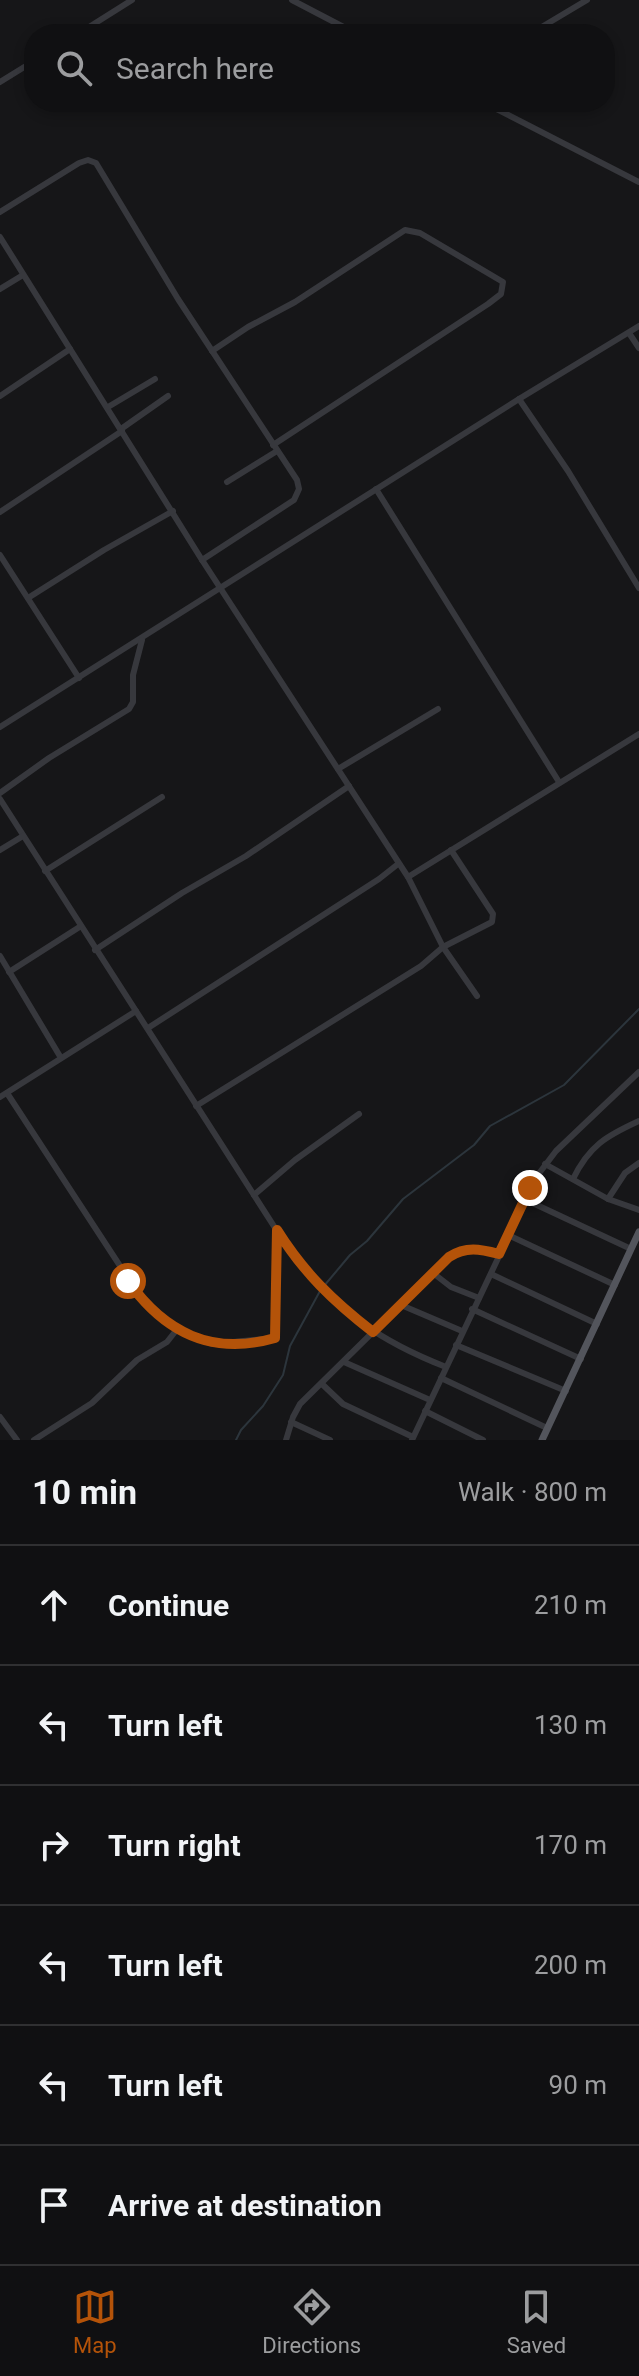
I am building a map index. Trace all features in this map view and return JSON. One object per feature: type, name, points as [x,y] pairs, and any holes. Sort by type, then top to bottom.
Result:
[{"type":"main road","points":[[545,1439],[547,1428],[638,1234]]},
{"type":"street","points":[[94,24],[132,0]]},
{"type":"street","points":[[292,0],[338,24]]},
{"type":"street","points":[[547,24],[587,0]]},
{"type":"street","points":[[0,82],[24,67]]},
{"type":"street","points":[[502,112],[639,182]]},
{"type":"street","points":[[0,212],[79,163],[88,160],[96,163],[299,486],[294,500],[202,560]]},
{"type":"street","points":[[212,351],[295,302],[405,230],[420,233],[503,282],[501,294],[488,304],[227,482]]},
{"type":"street","points":[[0,237],[202,560],[408,877],[443,947],[477,996]]},
{"type":"street","points":[[0,289],[23,275]]},
{"type":"street","points":[[0,727],[639,326]]},
{"type":"street","points":[[629,333],[639,348]]},
{"type":"street","points":[[0,396],[70,349]]},
{"type":"street","points":[[108,407],[155,379]]},
{"type":"street","points":[[0,512],[168,396]]},
{"type":"street","points":[[519,399],[568,471],[639,588]]},
{"type":"street","points":[[376,489],[559,782]]},
{"type":"street","points":[[28,598],[173,511]]},
{"type":"street","points":[[0,556],[79,678]]},
{"type":"street","points":[[142,640],[133,675],[135,691],[129,709],[49,758],[0,796],[95,950],[295,1259],[322,1289],[373,1332],[446,1367]]},
{"type":"street","points":[[338,769],[438,709]]},
{"type":"street","points":[[408,877],[639,734]]},
{"type":"street","points":[[95,950],[182,893],[246,856],[349,786]]},
{"type":"street","points":[[45,871],[162,797]]},
{"type":"street","points":[[0,850],[23,836]]},
{"type":"street","points":[[196,1106],[412,971],[443,947],[492,922],[493,914],[451,850]]},
{"type":"street","points":[[148,1028],[398,864]]},
{"type":"street","points":[[9,972],[81,926]]},
{"type":"street","points":[[0,956],[61,1058]]},
{"type":"street","points":[[136,1011],[4,1095],[141,1298],[156,1315],[194,1338],[212,1344],[275,1338],[277,1230]]},
{"type":"street","points":[[322,1384],[343,1404],[413,1438],[524,1199],[545,1164],[610,1096],[639,1072]]},
{"type":"street","points":[[254,1195],[295,1160],[359,1114]]},
{"type":"street","points":[[573,1179],[587,1153],[639,1121]]},
{"type":"street","points":[[608,1199],[625,1173],[639,1163]]},
{"type":"street","points":[[545,1164],[608,1199],[639,1210]]},
{"type":"street","points":[[524,1199],[631,1249]]},
{"type":"street","points":[[508,1235],[615,1285]]},
{"type":"street","points":[[286,1440],[300,1404],[449,1257],[464,1250],[479,1249],[499,1254]]},
{"type":"street","points":[[433,1273],[451,1287],[479,1298]]},
{"type":"street","points":[[491,1274],[597,1324]]},
{"type":"street","points":[[401,1305],[462,1331]]},
{"type":"street","points":[[472,1309],[581,1359]]},
{"type":"street","points":[[34,1440],[92,1403],[137,1360],[167,1342],[178,1328]]},
{"type":"street","points":[[456,1345],[566,1391]]},
{"type":"street","points":[[344,1362],[430,1400]]},
{"type":"street","points":[[441,1378],[547,1428]]},
{"type":"street","points":[[425,1411],[483,1440]]},
{"type":"street","points":[[0,1417],[17,1440]]},
{"type":"street","points":[[291,1422],[330,1440]]},
{"type":"waterway","points":[[324,1286],[403,1199],[474,1145],[490,1126],[564,1085],[639,1009]]},
{"type":"waterway","points":[[236,1440],[283,1375],[290,1346],[320,1291]]},
{"type":"route","points":[[128,1281],[156,1315],[194,1338],[212,1344],[275,1338],[277,1230],[295,1259],[331,1299],[373,1332],[455,1253],[479,1249],[499,1254],[530,1188]]}]
